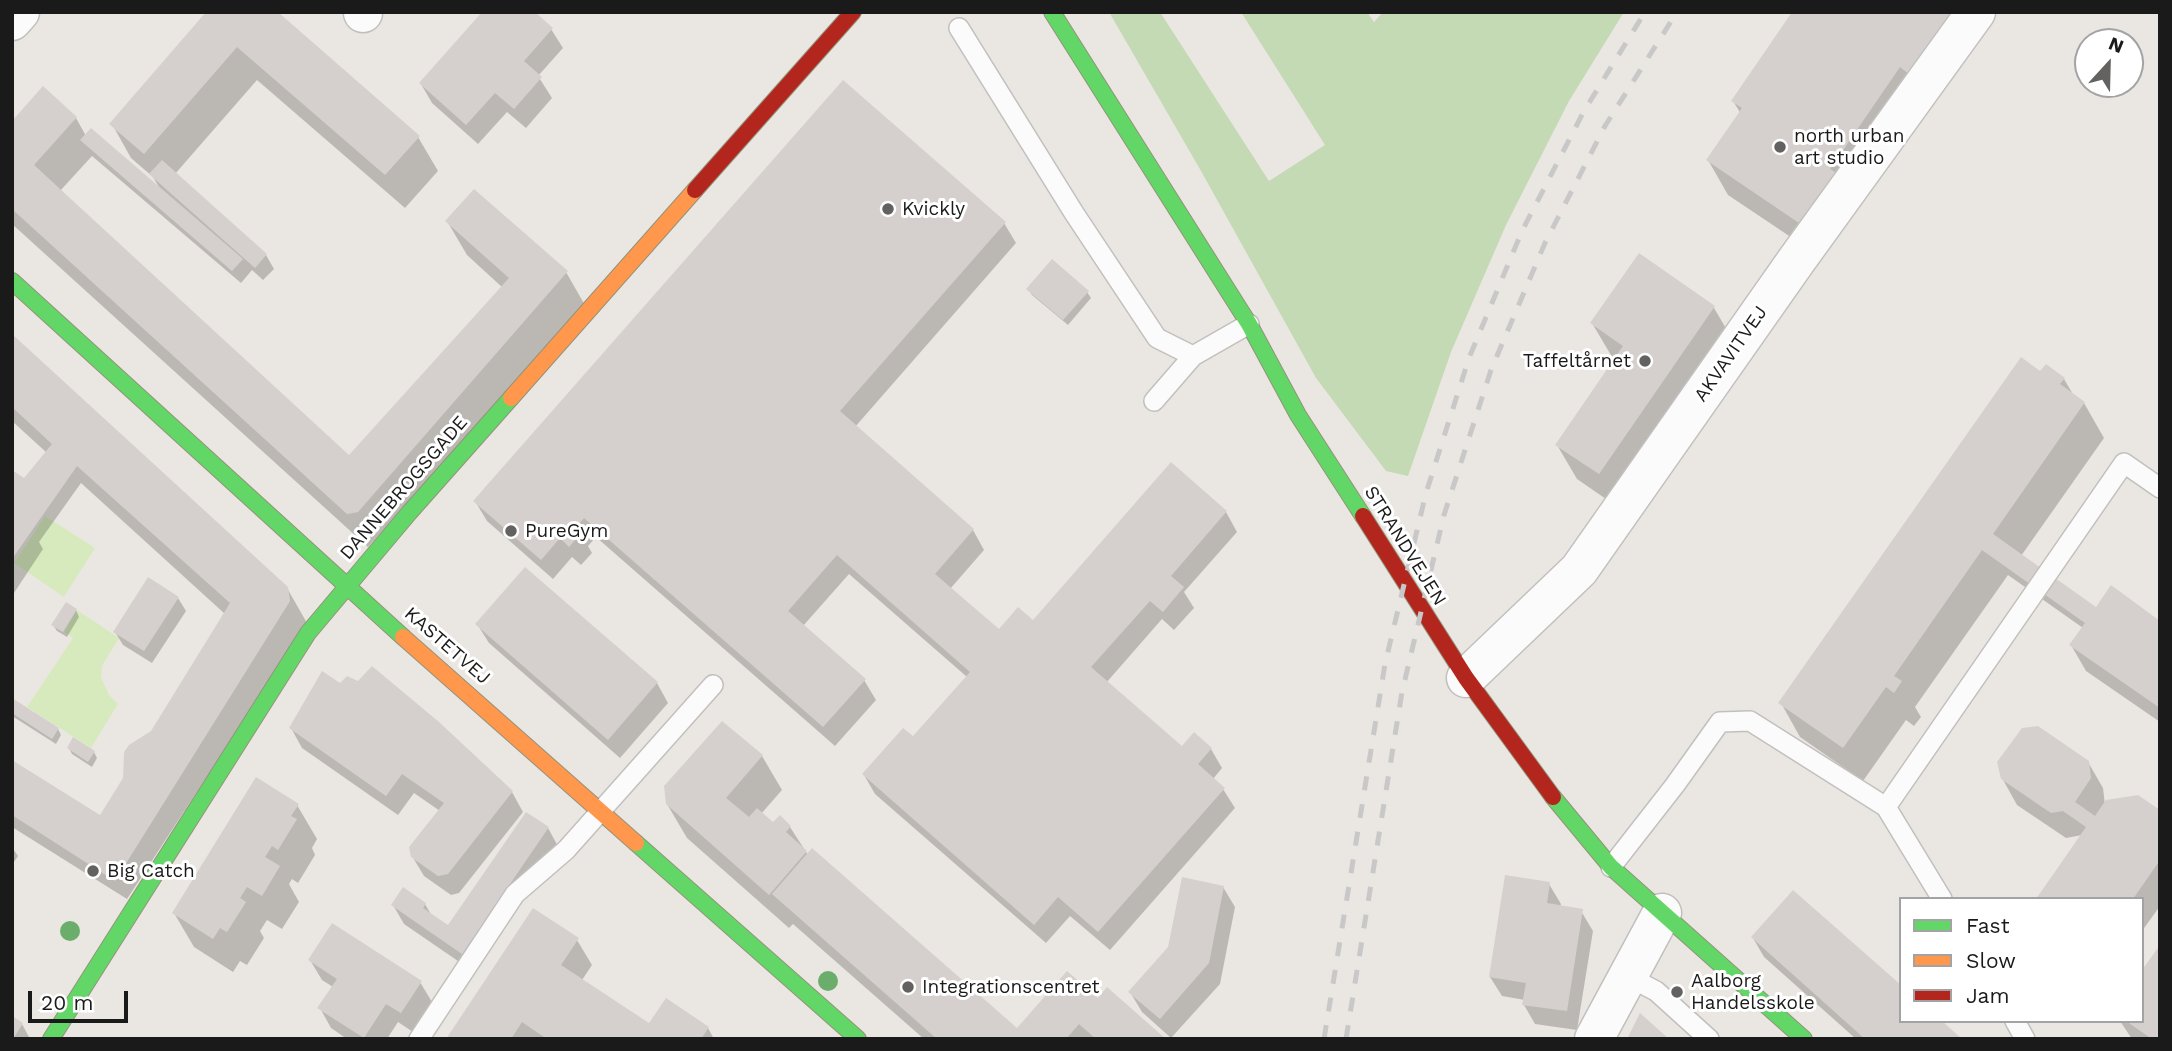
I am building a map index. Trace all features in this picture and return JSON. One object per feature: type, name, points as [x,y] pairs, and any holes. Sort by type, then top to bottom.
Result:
[{"type":"street","points":[[12,21],[20,12]]},
{"type":"street","name":"DANNEBROGSGADE","points":[[51,1039],[307,633],[853,12]]},
{"type":"street","name":"STRANDVEJEN","points":[[1052,12],[1249,324],[1298,415],[1466,678],[1572,822],[1611,867],[1804,1039]]},
{"type":"street","name":"AKVAVITVEJ","points":[[1466,678],[1579,570],[1789,271],[1976,12]]},
{"type":"street","name":"KASTETVEJ","points":[[12,281],[348,585],[858,1039]]},
{"type":"street","points":[[1594,1039],[1662,913]]},
{"type":"lane","points":[[959,28],[1124,291],[1157,338],[1193,356]]},
{"type":"lane","points":[[1154,401],[1193,356],[1249,324]]},
{"type":"lane","points":[[1886,807],[2124,463],[2160,488]]},
{"type":"lane","points":[[419,1039],[515,894],[566,850],[713,685]]},
{"type":"lane","points":[[1611,867],[1675,786],[1720,722],[1750,721],[1886,807],[1941,897]]},
{"type":"lane","points":[[1627,975],[1656,991],[1709,1039]]},
{"type":"lane","points":[[2016,1023],[2025,1039]]},
{"type":"green space","points":[[1109,12],[1160,12],[1269,181],[1325,145],[1241,12],[1367,12],[1374,22],[1383,12],[1624,12],[1569,101],[1506,225],[1451,352],[1408,476],[1386,471],[1316,378]]},
{"type":"green space","points":[[45,516],[95,548],[64,597],[14,563]]},
{"type":"green space","points":[[77,610],[119,638],[102,666],[101,677],[109,695],[118,704],[91,748],[27,707],[73,638],[64,632]]},
{"type":"building","points":[[206,12],[278,12],[420,136],[385,175],[237,47],[144,154],[109,124]]},
{"type":"building","points":[[482,12],[535,12],[553,28],[524,61],[542,77],[514,109],[495,93],[466,125],[419,83]]},
{"type":"building","points":[[1792,12],[1951,12],[1909,74],[1900,67],[1830,169],[1838,174],[1802,225],[1706,160],[1742,108],[1731,101]]},
{"type":"building","points":[[843,80],[1006,222],[840,411],[974,529],[935,574],[999,629],[1018,607],[1033,620],[1171,462],[1227,511],[1171,576],[1184,587],[1163,612],[1150,601],[1091,667],[1182,746],[1194,732],[1212,748],[1198,764],[1225,788],[1098,932],[1058,897],[1034,925],[862,774],[903,728],[913,736],[970,672],[837,555],[788,611],[866,679],[823,727],[584,518],[576,527],[582,532],[569,547],[560,538],[541,560],[473,501]]},
{"type":"building","points":[[43,86],[77,117],[34,165],[349,455],[509,278],[445,221],[474,189],[568,271],[358,512],[347,514],[12,209],[12,121]]},
{"type":"building","points":[[91,128],[243,259],[232,271],[80,140]]},
{"type":"building","points":[[162,160],[267,254],[255,268],[149,174]]},
{"type":"building","name":"Taffeltårnet","points":[[1639,253],[1715,306],[1599,474],[1555,445],[1623,346],[1590,323]]},
{"type":"building","points":[[1052,259],[1089,291],[1063,320],[1026,289]]},
{"type":"building","points":[[12,334],[288,587],[290,601],[115,881],[12,815],[12,760],[100,815],[123,778],[124,752],[129,745],[151,731],[230,603],[77,466],[12,559],[12,470],[24,478],[52,444],[12,407]]},
{"type":"building","points":[[2021,357],[2040,371],[2046,364],[2065,378],[2060,384],[2085,402],[1993,534],[2096,607],[2111,585],[2160,621],[2160,708],[2069,645],[2085,623],[1982,550],[1894,676],[1902,681],[1894,693],[1886,687],[1843,748],[1778,703]]},
{"type":"building","points":[[525,567],[658,682],[608,740],[475,624]]},
{"type":"building","points":[[148,577],[179,597],[144,651],[113,632]]},
{"type":"building","points":[[66,602],[77,609],[63,632],[51,625]]},
{"type":"building","points":[[372,666],[439,722],[513,791],[448,874],[438,876],[411,857],[409,847],[444,803],[402,774],[386,796],[289,728],[322,671],[340,683],[347,676],[358,681]]},
{"type":"building","points":[[12,698],[59,728],[52,739],[12,713]]},
{"type":"building","points":[[722,721],[763,755],[726,798],[749,817],[757,808],[773,822],[780,815],[791,826],[786,832],[807,851],[769,895],[666,804],[664,786]]},
{"type":"building","points":[[2038,726],[2089,761],[2091,778],[2075,802],[2095,816],[2106,800],[2138,795],[2160,810],[2160,860],[2134,897],[2037,897],[2086,827],[2063,811],[2051,813],[2001,779],[1997,762],[2022,728]]},
{"type":"building","points":[[73,737],[95,751],[88,762],[67,748]]},
{"type":"building","points":[[256,777],[299,804],[291,816],[297,819],[278,850],[272,846],[265,857],[280,866],[262,896],[247,887],[240,898],[246,902],[227,932],[220,928],[213,939],[172,913]]},
{"type":"building","points":[[526,812],[549,827],[462,954],[391,905],[403,887],[426,903],[423,908],[448,925]]},
{"type":"building","points":[[812,848],[1017,1028],[1067,971],[1098,998],[1107,987],[1166,1039],[1096,1039],[1079,1024],[1066,1039],[937,1039],[772,894]]},
{"type":"building","points":[[1505,875],[1550,882],[1547,903],[1583,909],[1567,1011],[1522,1005],[1526,983],[1489,977]]},
{"type":"building","points":[[1182,877],[1224,886],[1209,963],[1160,1019],[1128,992],[1168,947]]},
{"type":"building","points":[[1793,890],[1899,983],[1899,1023],[1944,1023],[1962,1039],[1865,1039],[1751,937]]},
{"type":"building","points":[[533,908],[579,938],[561,965],[649,1023],[666,998],[709,1027],[701,1039],[547,1039],[522,1022],[511,1039],[446,1039]]},
{"type":"building","points":[[332,923],[422,981],[401,1013],[386,1004],[364,1038],[317,1008],[337,979],[308,960]]},
{"type":"building","points":[[2160,945],[2160,1039],[2152,1039],[2129,1023],[2144,1023],[2144,967]]},
{"type":"building","points":[[1640,1013],[1669,1039],[1627,1039]]},
{"type":"building","points":[[12,1016],[23,1023],[13,1039],[12,1039]]},
{"type":"railway","points":[[1324,1039],[1385,664],[1426,493],[1469,358],[1522,231],[1584,111],[1645,12]]},
{"type":"railway","points":[[1346,1039],[1402,692],[1444,515],[1491,370],[1545,243],[1605,126],[1677,12]]},
{"type":"traffic: fast","points":[[1052,12],[1249,324],[1298,415],[1363,516]]},
{"type":"traffic: fast","points":[[12,281],[403,637]]},
{"type":"traffic: fast","points":[[51,1039],[308,633],[511,398]]},
{"type":"traffic: fast","points":[[1553,797],[1611,867],[1804,1039]]},
{"type":"traffic: fast","points":[[636,843],[858,1039]]},
{"type":"traffic: slow","points":[[511,398],[695,190]]},
{"type":"traffic: slow","points":[[403,637],[636,843]]},
{"type":"traffic: jam","points":[[695,190],[853,12]]},
{"type":"traffic: jam","points":[[1363,516],[1466,678],[1553,797]]},
{"type":"place","name":"north urban art studio","points":[[1780,147]]},
{"type":"place","name":"Kvickly","points":[[888,209]]},
{"type":"place","name":"Taffeltårnet","points":[[1645,361]]},
{"type":"place","name":"PureGym","points":[[511,531]]},
{"type":"place","name":"Big Catch","points":[[93,871]]},
{"type":"place","name":"Integrationscentret","points":[[908,987]]},
{"type":"place","name":"Aalborg Handelsskole","points":[[1677,992]]}]
